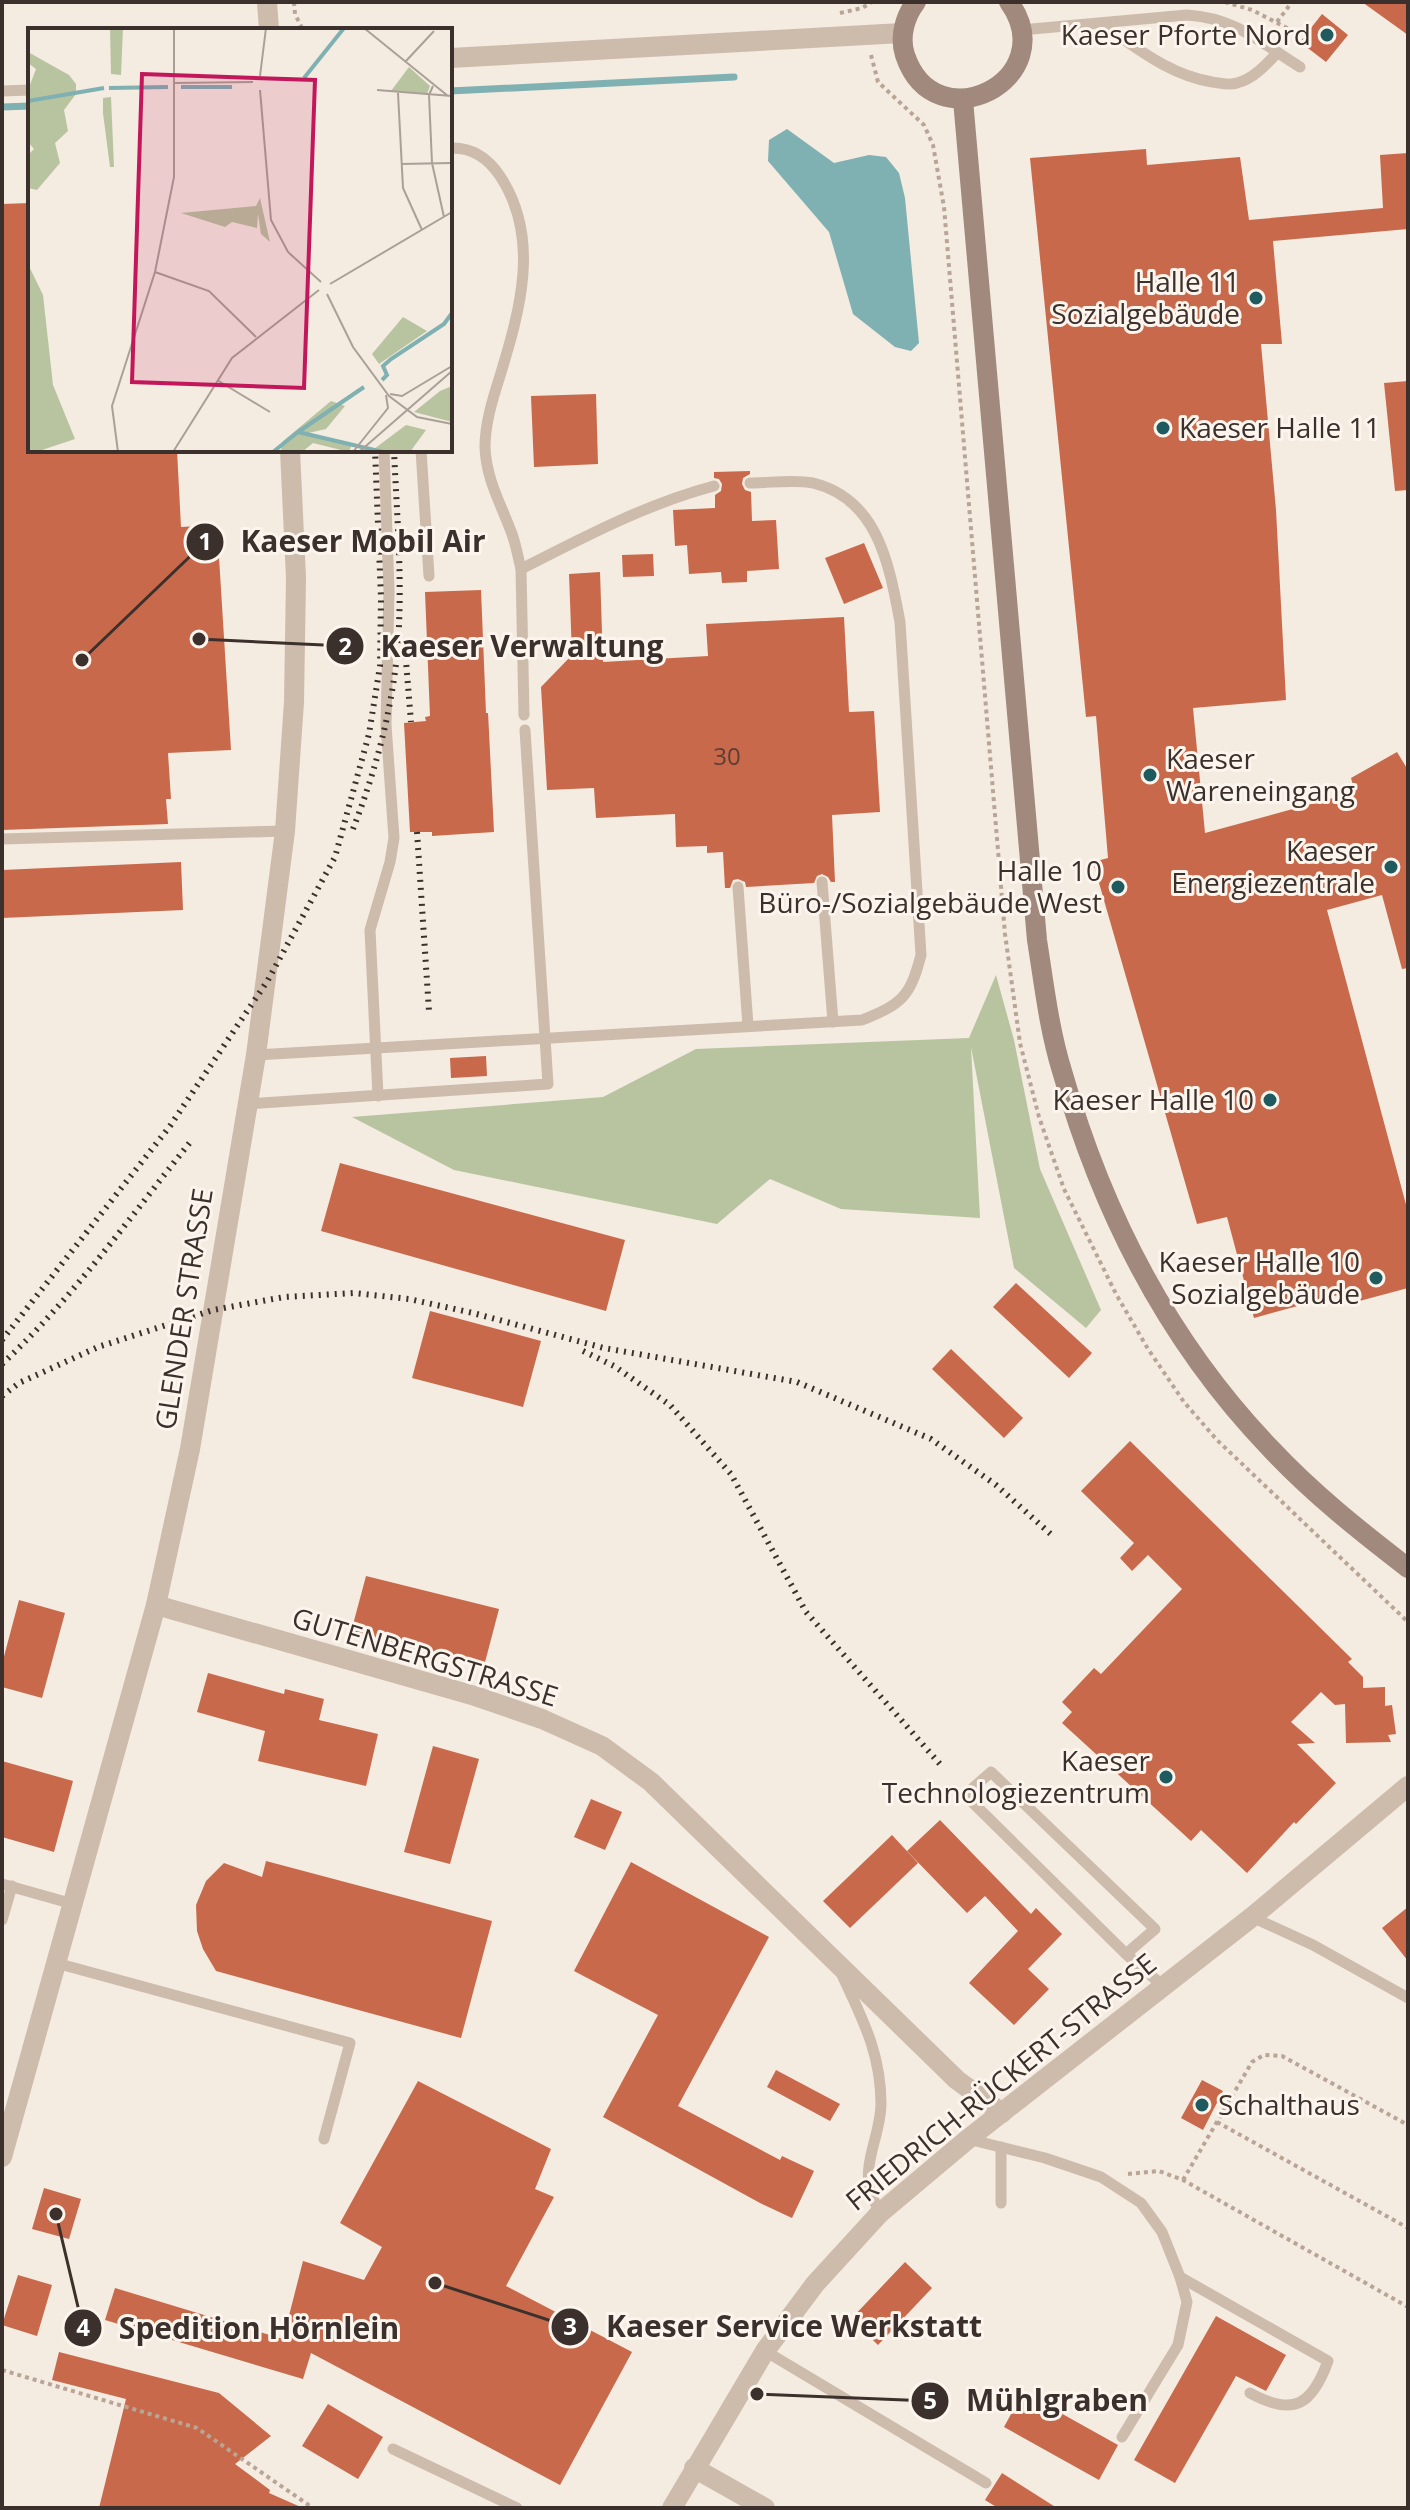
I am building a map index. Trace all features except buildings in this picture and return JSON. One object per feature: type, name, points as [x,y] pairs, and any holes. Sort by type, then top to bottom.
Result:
[{"type":"main road","points":[[916,2],[909,11],[902,33],[909,67],[920,82],[935,93],[963,100],[990,93],[1007,80],[1018,63],[1021,30],[1009,2]]},
{"type":"main road","points":[[963,100],[1037,940],[1061,1069],[1110,1210],[1139,1267],[1187,1345],[1235,1410],[1272,1451],[1353,1526],[1408,1568]]},
{"type":"street","points":[[267,2],[269,28]]},
{"type":"street","points":[[452,58],[902,33]]},
{"type":"street","name":"GLENDER STRASSE","points":[[2,2157],[156,1605],[190,1449],[256,1055],[285,831],[294,702],[290,452]]},
{"type":"street","name":"GUTENBERGSTRASSE","points":[[156,1605],[475,1696],[542,1719],[602,1746],[651,1782],[957,2080],[1002,2113]]},
{"type":"street","name":"FRIEDRICH-RÜCKERT-STRASSE","points":[[672,2508],[765,2351],[815,2284],[880,2213],[968,2139],[1405,1793]]},
{"type":"street","points":[[694,2468],[765,2508]]},
{"type":"lane","points":[[1021,30],[1187,15],[1207,16],[1224,20],[1300,67]]},
{"type":"lane","points":[[1100,24],[1171,71],[1231,85],[1260,71],[1277,53]]},
{"type":"lane","points":[[2,91],[28,90]]},
{"type":"lane","points":[[452,148],[477,152],[495,170],[512,195],[521,228],[525,277],[519,316],[490,409],[485,445],[488,477],[513,536],[521,569],[524,715]]},
{"type":"lane","points":[[378,1096],[370,930],[394,838],[386,725],[389,591],[384,452]]},
{"type":"lane","points":[[421,452],[429,576]]},
{"type":"lane","points":[[256,1055],[862,1020],[892,1008],[914,984],[921,955],[900,622],[891,576],[878,537],[858,507],[836,491],[809,482],[750,483]]},
{"type":"lane","points":[[521,569],[588,534],[671,498],[714,486]]},
{"type":"lane","points":[[246,1104],[548,1084],[525,730]]},
{"type":"lane","points":[[2,839],[285,831]]},
{"type":"lane","points":[[822,882],[833,1022]]},
{"type":"lane","points":[[738,887],[748,1026]]},
{"type":"lane","points":[[1126,1954],[1155,1929],[991,1772],[965,1795],[1126,1954],[1162,1985]]},
{"type":"lane","points":[[2,1920],[7,1885],[73,1904]]},
{"type":"lane","points":[[1252,1917],[1313,1945],[1408,1998]]},
{"type":"lane","name":"GUTENBERGSTRASSE","points":[[835,1960],[871,2038],[878,2061],[881,2108],[869,2167],[870,2189],[880,2213]]},
{"type":"lane","points":[[56,1963],[350,2043],[324,2139]]},
{"type":"lane","points":[[968,2139],[1101,2177],[1141,2203],[1162,2232],[1187,2302],[1178,2345],[1122,2437]]},
{"type":"lane","points":[[1001,2147],[1001,2203]]},
{"type":"lane","points":[[1180,2277],[1328,2361],[1319,2385],[1307,2399],[1281,2406],[1250,2393]]},
{"type":"lane","points":[[765,2351],[986,2483]]},
{"type":"lane","points":[[393,2449],[517,2508]]},
{"type":"path","points":[[294,2],[295,14],[302,28]]},
{"type":"path","points":[[1092,2],[1102,2]]},
{"type":"path","points":[[1214,2],[1252,10],[1293,31]]},
{"type":"path","points":[[1263,42],[1292,2]]},
{"type":"path","points":[[1183,2180],[1252,2062],[1264,2055],[1282,2056],[1408,2125]]},
{"type":"path","points":[[1217,2122],[1408,2228]]},
{"type":"path","points":[[1101,2177],[1159,2171],[1183,2180],[1408,2307]]},
{"type":"path","points":[[2,2370],[197,2428],[313,2508]]},
{"type":"green space","points":[[996,975],[1014,1040],[1040,1169],[1101,1310],[1086,1328],[1014,1268],[971,1047],[980,1218],[841,1209],[770,1179],[717,1224],[454,1170],[352,1117],[603,1097],[696,1049],[969,1038]]},
{"type":"water","points":[[787,129],[834,163],[869,155],[886,157],[899,173],[905,198],[919,343],[911,351],[895,347],[853,314],[829,232],[768,161],[769,140]]},
{"type":"waterway","points":[[452,91],[734,77]]},
{"type":"waterway","points":[[2,107],[28,106]]},
{"type":"railway","points":[[2,1340],[170,1126],[268,980],[335,857],[369,734],[380,666],[381,598],[375,452]]},
{"type":"railway","points":[[353,829],[380,748],[396,664],[400,584],[394,452]]},
{"type":"railway","points":[[405,649],[411,722]]},
{"type":"railway","points":[[417,832],[429,1011]]},
{"type":"railway","points":[[2,1364],[77,1284],[191,1141]]},
{"type":"railway","points":[[2,1396],[19,1383],[98,1347],[213,1310],[284,1297],[354,1293],[409,1299],[604,1348],[797,1382],[931,1439],[996,1485],[1054,1537]]},
{"type":"railway","points":[[583,1351],[614,1366],[670,1405],[731,1474],[806,1612],[940,1764]]},
{"type":"place","name":"Kaeser Pforte Nord","points":[[1327,35]]},
{"type":"place","name":"Halle 11 Sozialgebäude","points":[[1256,298]]},
{"type":"place","name":"Kaeser Halle 11","points":[[1163,428]]},
{"type":"place","name":"Kaeser Verwaltung","points":[[199,639]]},
{"type":"place","name":"Kaeser Mobil Air","points":[[82,660]]},
{"type":"place","name":"Kaeser Wareneingang","points":[[1150,775]]},
{"type":"place","name":"Kaeser Energiezentrale","points":[[1391,867]]},
{"type":"place","name":"Halle 10 Büro-/Sozialgebäude West","points":[[1118,887]]},
{"type":"place","name":"Kaeser Halle 10","points":[[1270,1100]]},
{"type":"place","name":"Kaeser Halle 10 Sozialgebäude","points":[[1376,1278]]},
{"type":"place","name":"Kaeser Technologiezentrum","points":[[1166,1777]]},
{"type":"place","name":"Schalthaus","points":[[1202,2105]]},
{"type":"place","name":"Spedition Hörnlein","points":[[56,2214]]},
{"type":"place","name":"Kaeser Service Werkstatt","points":[[435,2283]]},
{"type":"place","name":"Mühlgraben","points":[[757,2394]]}]
